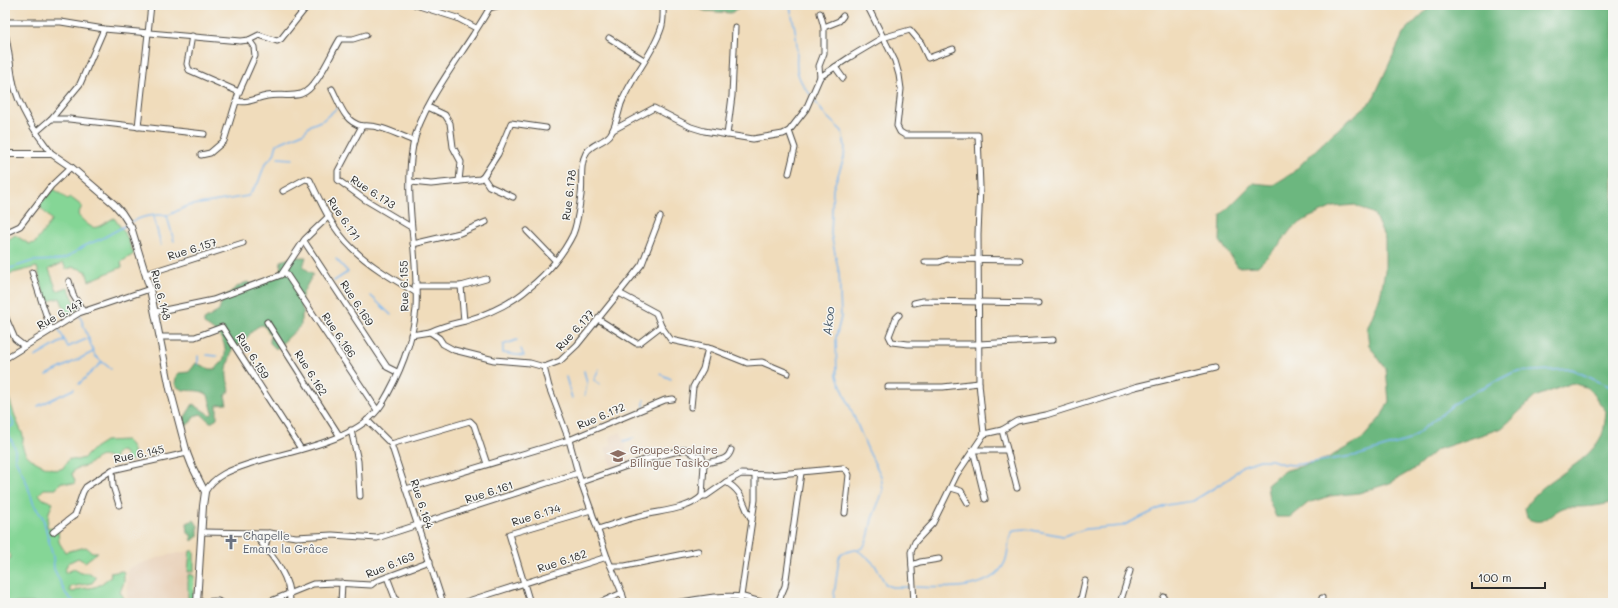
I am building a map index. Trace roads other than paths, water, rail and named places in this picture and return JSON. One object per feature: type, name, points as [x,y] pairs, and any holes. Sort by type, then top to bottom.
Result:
[{"type":"street","points":[[138,127],[151,5]]},
{"type":"street","points":[[5,22],[61,22],[104,29],[240,41],[249,40],[259,35],[273,41],[281,39],[308,5]]},
{"type":"street","points":[[416,5],[456,18],[476,28]]},
{"type":"street","points":[[490,7],[500,5]]},
{"type":"street","name":"Rue 6.178","points":[[430,332],[441,326],[489,313],[510,302],[529,288],[555,260],[573,232],[581,194],[582,168],[587,152],[607,138],[613,130],[622,102],[644,60],[655,43],[661,29],[663,14],[662,5]]},
{"type":"street","points":[[879,5],[868,7],[882,38],[895,61],[899,75],[901,89],[897,126],[900,132],[905,135],[978,135],[979,383],[984,434],[957,474],[933,523],[915,542],[911,552],[914,603]]},
{"type":"street","name":"Rue 6.155","points":[[205,492],[216,478],[233,469],[301,449],[339,435],[367,420],[377,410],[398,372],[411,335],[416,309],[413,244],[409,202],[414,141],[428,107],[490,7]]},
{"type":"street","points":[[820,13],[824,27],[824,53],[819,66],[820,78]]},
{"type":"street","points":[[824,27],[839,21],[843,16]]},
{"type":"street","points":[[727,135],[732,96],[735,27]]},
{"type":"street","points":[[36,132],[50,119],[80,84],[104,29]]},
{"type":"street","points":[[613,130],[654,108],[697,130],[727,135],[763,138],[789,131],[806,108],[820,78],[882,38],[910,30],[921,44],[928,58],[953,49]]},
{"type":"street","name":"Rue 6.148","points":[[5,32],[13,81],[24,112],[36,132],[52,154],[114,204],[127,219],[131,227],[150,289],[170,389],[187,453],[205,492],[197,602]]},
{"type":"street","points":[[237,101],[248,102],[267,96],[299,95],[305,92],[322,74],[340,39],[353,39],[366,35]]},
{"type":"street","points":[[192,36],[187,64],[190,70],[239,92]]},
{"type":"street","points":[[609,38],[644,60]]},
{"type":"street","points":[[201,155],[210,152],[224,141],[239,92],[255,56],[254,47],[249,40]]},
{"type":"street","points":[[835,67],[843,78]]},
{"type":"street","points":[[5,82],[13,81]]},
{"type":"street","points":[[332,89],[347,118],[355,124],[384,129],[414,141]]},
{"type":"street","points":[[428,107],[448,118],[452,130],[453,147],[460,162],[459,182]]},
{"type":"street","points":[[50,119],[69,119],[204,134]]},
{"type":"street","points":[[410,182],[431,184],[459,182],[483,178],[498,154],[511,123],[546,128]]},
{"type":"street","name":"Rue 6.173","points":[[362,126],[338,171],[338,180],[364,199],[411,227]]},
{"type":"street","points":[[789,131],[795,148],[789,173]]},
{"type":"street","points":[[5,154],[52,154]]},
{"type":"street","points":[[6,231],[20,226],[51,186],[70,167]]},
{"type":"street","points":[[483,178],[489,186],[513,197]]},
{"type":"street","name":"Rue 6.171","points":[[283,191],[305,179],[310,180],[329,216],[350,247],[365,260],[415,289]]},
{"type":"street","points":[[155,312],[213,300],[278,277],[285,272],[304,241],[329,216]]},
{"type":"street","name":"Rue 6.177","points":[[544,367],[560,361],[577,345],[641,268],[660,217]]},
{"type":"street","points":[[413,244],[460,233],[486,222]]},
{"type":"street","points":[[527,231],[555,260]]},
{"type":"street","name":"Rue 6.169","points":[[304,241],[387,367],[398,372]]},
{"type":"street","name":"Rue 6.157","points":[[146,274],[243,243]]},
{"type":"street","points":[[925,262],[939,262],[946,260],[1020,260]]},
{"type":"street","points":[[32,272],[51,330]]},
{"type":"street","name":"Rue 6.166","points":[[285,272],[377,410]]},
{"type":"street","points":[[415,289],[460,286],[486,280]]},
{"type":"street","points":[[69,281],[73,295],[83,311]]},
{"type":"street","points":[[460,286],[464,321]]},
{"type":"street","name":"Rue 6.147","points":[[6,358],[83,311],[150,289]]},
{"type":"street","points":[[619,293],[656,313],[661,326],[671,340],[708,348],[733,356],[747,363],[762,362],[788,373]]},
{"type":"street","points":[[914,303],[923,301],[1039,302]]},
{"type":"street","points":[[899,315],[896,318],[889,336],[892,342],[908,344],[979,344],[1053,340]]},
{"type":"street","points":[[5,316],[15,339],[24,346]]},
{"type":"street","points":[[598,319],[636,343],[639,343],[661,326]]},
{"type":"street","name":"Rue 6.162","points":[[267,322],[339,435]]},
{"type":"street","name":"Rue 6.159","points":[[160,337],[195,337],[222,327],[301,449]]},
{"type":"street","points":[[406,489],[569,440],[549,387],[544,367],[530,363],[494,360],[454,350],[443,344],[439,338],[430,332],[411,335]]},
{"type":"street","points":[[691,407],[693,387],[703,369],[708,348]]},
{"type":"street","points":[[984,434],[1002,430],[1018,421],[1053,413],[1135,387],[1215,368]]},
{"type":"street","points":[[888,387],[943,387],[979,383]]},
{"type":"street","name":"Rue 6.172","points":[[578,473],[569,440],[665,400],[673,399]]},
{"type":"street","name":"Rue 6.164","points":[[367,420],[391,444],[443,603]]},
{"type":"street","points":[[391,444],[470,421],[474,425],[487,464]]},
{"type":"street","points":[[350,430],[358,461],[360,496]]},
{"type":"street","points":[[1002,430],[1017,488]]},
{"type":"street","points":[[582,482],[647,460],[686,449],[696,456],[702,457],[704,464],[702,496]]},
{"type":"street","points":[[704,464],[724,459],[731,450]]},
{"type":"street","points":[[973,450],[1006,450]]},
{"type":"street","points":[[973,450],[985,499]]},
{"type":"street","name":"Rue 6.145","points":[[53,532],[75,516],[82,492],[86,487],[112,470],[187,453]]},
{"type":"street","points":[[598,529],[640,516],[658,513],[691,503],[702,496],[706,496],[726,482],[741,474],[755,475],[801,473],[838,467],[846,469],[848,475],[844,513]]},
{"type":"street","points":[[112,470],[113,486],[119,505]]},
{"type":"street","points":[[578,473],[607,557],[625,603]]},
{"type":"street","name":"Rue 6.161","points":[[202,532],[269,533],[296,537],[332,535],[377,538],[578,473]]},
{"type":"street","points":[[674,603],[741,597],[774,603],[779,600],[782,596],[787,578],[801,473]]},
{"type":"street","points":[[740,603],[755,500],[755,475]]},
{"type":"street","points":[[726,482],[741,494],[745,509],[752,520]]},
{"type":"street","points":[[951,488],[961,491],[968,503]]},
{"type":"street","name":"Rue 6.174","points":[[530,603],[509,534],[591,510]]},
{"type":"street","points":[[253,533],[282,572],[290,592],[290,603]]},
{"type":"street","points":[[264,547],[269,533]]},
{"type":"street","points":[[611,566],[625,566],[698,551]]},
{"type":"street","name":"Rue 6.182","points":[[462,603],[607,557]]},
{"type":"street","points":[[912,566],[920,562],[939,559]]},
{"type":"street","name":"Rue 6.163","points":[[266,603],[290,592],[313,584],[342,583],[370,586],[376,581],[430,560]]},
{"type":"street","points":[[1120,603],[1130,571]]},
{"type":"street","points":[[387,577],[397,603]]},
{"type":"street","points":[[1080,603],[1085,581]]},
{"type":"street","points":[[341,603],[342,583]]},
{"type":"street","points":[[599,603],[622,594]]},
{"type":"street","points":[[1162,603],[1164,597]]},
{"type":"street","points":[[197,602],[218,601],[221,603]]},
{"type":"waterway","name":"Akoo","points":[[790,5],[797,45],[797,72],[810,94]]},
{"type":"waterway","name":"Akoo","points":[[812,97],[825,115],[842,131],[845,146],[844,158],[833,189],[831,234],[839,273],[840,293],[841,317],[836,337],[837,376],[868,450],[881,476],[883,491],[872,519],[868,538],[863,548],[842,553],[839,558],[833,603]]},
{"type":"waterway","points":[[131,222],[149,216],[167,216],[187,206],[248,196],[258,183],[265,164],[274,155],[277,144],[303,133],[311,125],[323,120],[337,108]]},
{"type":"waterway","points":[[278,158],[293,159]]},
{"type":"waterway","points":[[153,214],[161,245]]},
{"type":"waterway","points":[[167,216],[174,241]]},
{"type":"waterway","points":[[5,270],[33,261],[58,260],[66,258],[86,245],[101,239],[128,224]]},
{"type":"waterway","points":[[334,281],[348,272],[336,259]]},
{"type":"waterway","points":[[371,296],[391,315]]},
{"type":"waterway","points":[[80,316],[95,356],[111,369]]},
{"type":"waterway","points":[[58,328],[68,347],[89,338]]},
{"type":"waterway","points":[[35,357],[64,340]]},
{"type":"waterway","points":[[517,340],[503,345],[503,353],[524,356],[521,349]]},
{"type":"waterway","points":[[47,375],[93,352]]},
{"type":"waterway","points":[[207,355],[217,356]]},
{"type":"waterway","points":[[198,356],[198,365]]},
{"type":"waterway","points":[[79,384],[102,362]]},
{"type":"waterway","points":[[599,369],[594,380],[600,384]]},
{"type":"waterway","points":[[915,587],[939,588],[966,586],[989,579],[999,572],[1005,562],[1010,537],[1014,530],[1026,529],[1063,536],[1086,529],[1122,526],[1167,505],[1193,501],[1230,478],[1242,466],[1260,460],[1272,460],[1283,464],[1294,465],[1359,455],[1409,440],[1462,398],[1514,372],[1571,369],[1613,388]]},
{"type":"waterway","points":[[584,371],[587,383],[585,395]]},
{"type":"waterway","points":[[660,374],[671,379]]},
{"type":"waterway","points":[[566,377],[572,398]]},
{"type":"waterway","points":[[38,406],[74,389]]},
{"type":"waterway","points":[[644,400],[644,407]]},
{"type":"waterway","points":[[5,402],[14,425],[10,427],[8,433],[15,448],[15,459],[26,481],[34,505],[43,518],[53,557],[54,569],[66,594],[75,603]]},
{"type":"waterway","points":[[624,441],[634,438]]},
{"type":"waterway","points":[[857,550],[875,565],[886,585],[892,587],[911,587]]},
{"type":"place","name":"Groupe Scolaire Bilingue Tasiko","points":[[618,456]]},
{"type":"place","name":"Chapelle Emana la Grâce","points":[[231,542]]}]
